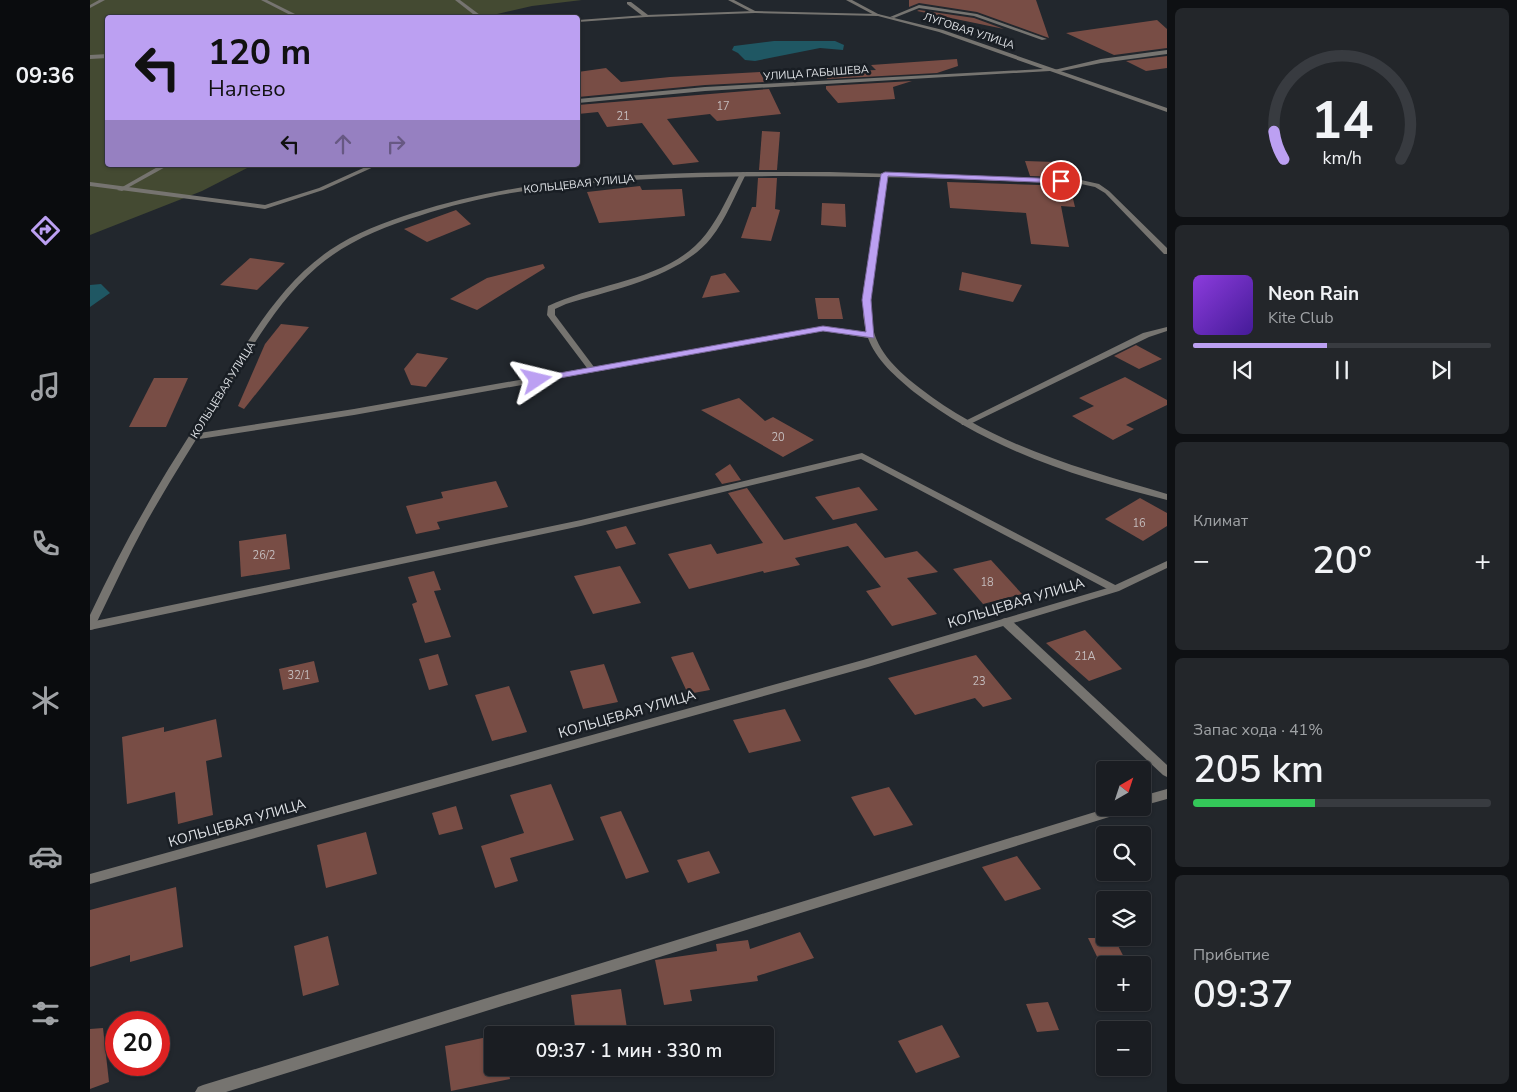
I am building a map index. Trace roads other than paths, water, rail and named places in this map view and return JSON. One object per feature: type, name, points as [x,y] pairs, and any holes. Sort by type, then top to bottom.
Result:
[{"type":"street","points":[[90,7],[103,0]]},
{"type":"street","points":[[263,0],[295,15]]},
{"type":"street","points":[[457,0],[478,15]]},
{"type":"street","points":[[730,0],[755,12]]},
{"type":"street","points":[[848,0],[878,15]]},
{"type":"street","points":[[892,17],[919,6],[928,0]]},
{"type":"street","points":[[629,3],[646,16]]},
{"type":"street","points":[[919,6],[975,15],[1044,39]]},
{"type":"street","name":"ЛУГОВАЯ УЛИЦА","points":[[580,21],[646,16],[755,12],[892,17],[1057,70],[1167,110]]},
{"type":"street","points":[[1057,70],[1101,61],[1167,52]]},
{"type":"street","points":[[90,57],[105,56]]},
{"type":"street","name":"УЛИЦА ГАБЫШЕВА","points":[[580,101],[705,89],[954,74],[1057,70]]},
{"type":"street","points":[[120,190],[162,167]]},
{"type":"street","points":[[90,184],[120,190],[265,207],[321,189],[370,167]]},
{"type":"street","points":[[592,370],[550,315],[551,308],[563,302],[657,271],[681,260],[708,238],[743,174]]},
{"type":"street","name":"КОЛЬЦЕВАЯ УЛИЦА","points":[[90,626],[130,544],[193,437],[245,353],[296,284],[333,252],[378,228],[430,209],[486,195],[546,185],[634,178],[743,174],[885,174],[1081,182],[1097,185],[1107,192],[1167,252]]},
{"type":"street","points":[[885,174],[866,300],[871,336],[883,358],[927,400],[965,423],[1009,445],[1058,465],[1167,497]]},
{"type":"street","points":[[193,437],[354,412],[823,329],[871,336]]},
{"type":"street","points":[[965,423],[1146,335],[1167,329]]},
{"type":"street","points":[[90,626],[581,523],[862,456],[1115,589]]},
{"type":"street","name":"КОЛЬЦЕВАЯ УЛИЦА","points":[[90,879],[864,664],[1115,589],[1167,564]]},
{"type":"street","points":[[1006,622],[1167,772]]},
{"type":"street","points":[[1151,798],[1167,794]]},
{"type":"street","points":[[203,1092],[1096,816]]},
{"type":"water","points":[[774,41],[835,41],[844,45],[843,50],[820,48],[755,61],[745,60],[732,50],[734,46]]},
{"type":"water","points":[[101,284],[110,293],[90,307],[90,285]]}]
